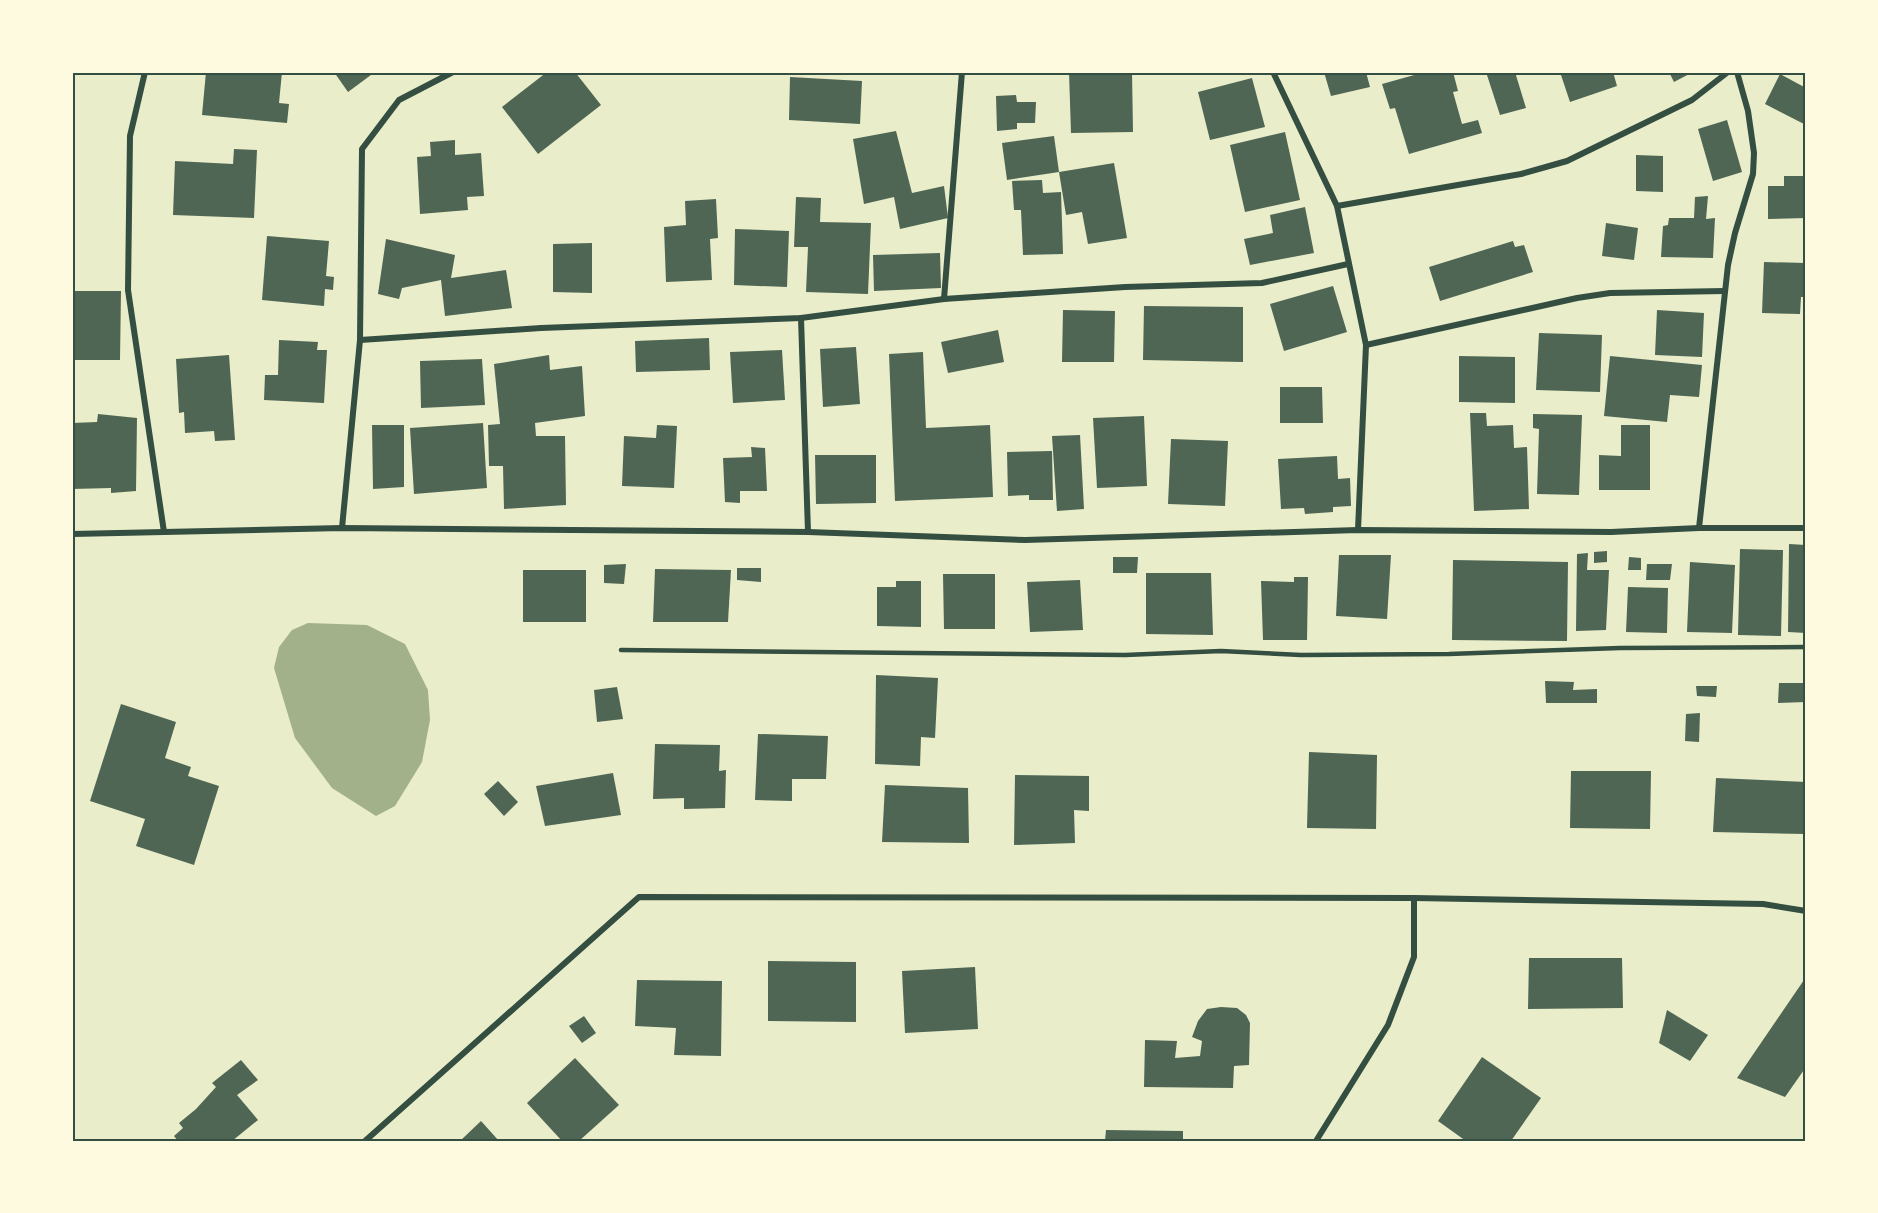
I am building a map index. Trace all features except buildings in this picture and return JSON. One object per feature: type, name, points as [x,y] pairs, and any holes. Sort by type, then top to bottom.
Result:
[{"type":"street","points":[[145,72],[130,136],[128,290],[164,532]]},
{"type":"street","points":[[342,528],[360,339],[362,149],[399,100],[453,72]]},
{"type":"street","points":[[944,299],[962,72]]},
{"type":"street","points":[[1273,72],[1337,206],[1366,345],[1358,530]]},
{"type":"street","points":[[1337,206],[1521,174],[1567,161],[1692,100],[1728,72]]},
{"type":"street","points":[[1699,528],[1728,265],[1753,174],[1754,153],[1751,132],[1737,72]]},
{"type":"street","points":[[360,339],[541,328],[801,318],[944,299],[1125,287],[1262,283],[1348,264]]},
{"type":"street","points":[[1366,345],[1577,298],[1611,293],[1725,291]]},
{"type":"street","points":[[801,318],[808,532]]},
{"type":"street","points":[[72,534],[342,528],[808,532],[1025,540],[1358,530],[1611,532],[1699,528],[1806,528]]},
{"type":"street","points":[[364,1141],[639,897],[1414,898],[1763,904],[1806,911]]},
{"type":"street","points":[[1317,1141],[1388,1025],[1414,957],[1414,898]]},
{"type":"lane","points":[[621,650],[1113,655],[1221,651],[1335,655],[1620,648],[1806,647]]},
{"type":"shaded area","points":[[308,623],[367,625],[405,644],[428,690],[430,720],[422,762],[395,806],[376,816],[332,788],[295,738],[274,668],[279,647],[292,630]]}]
